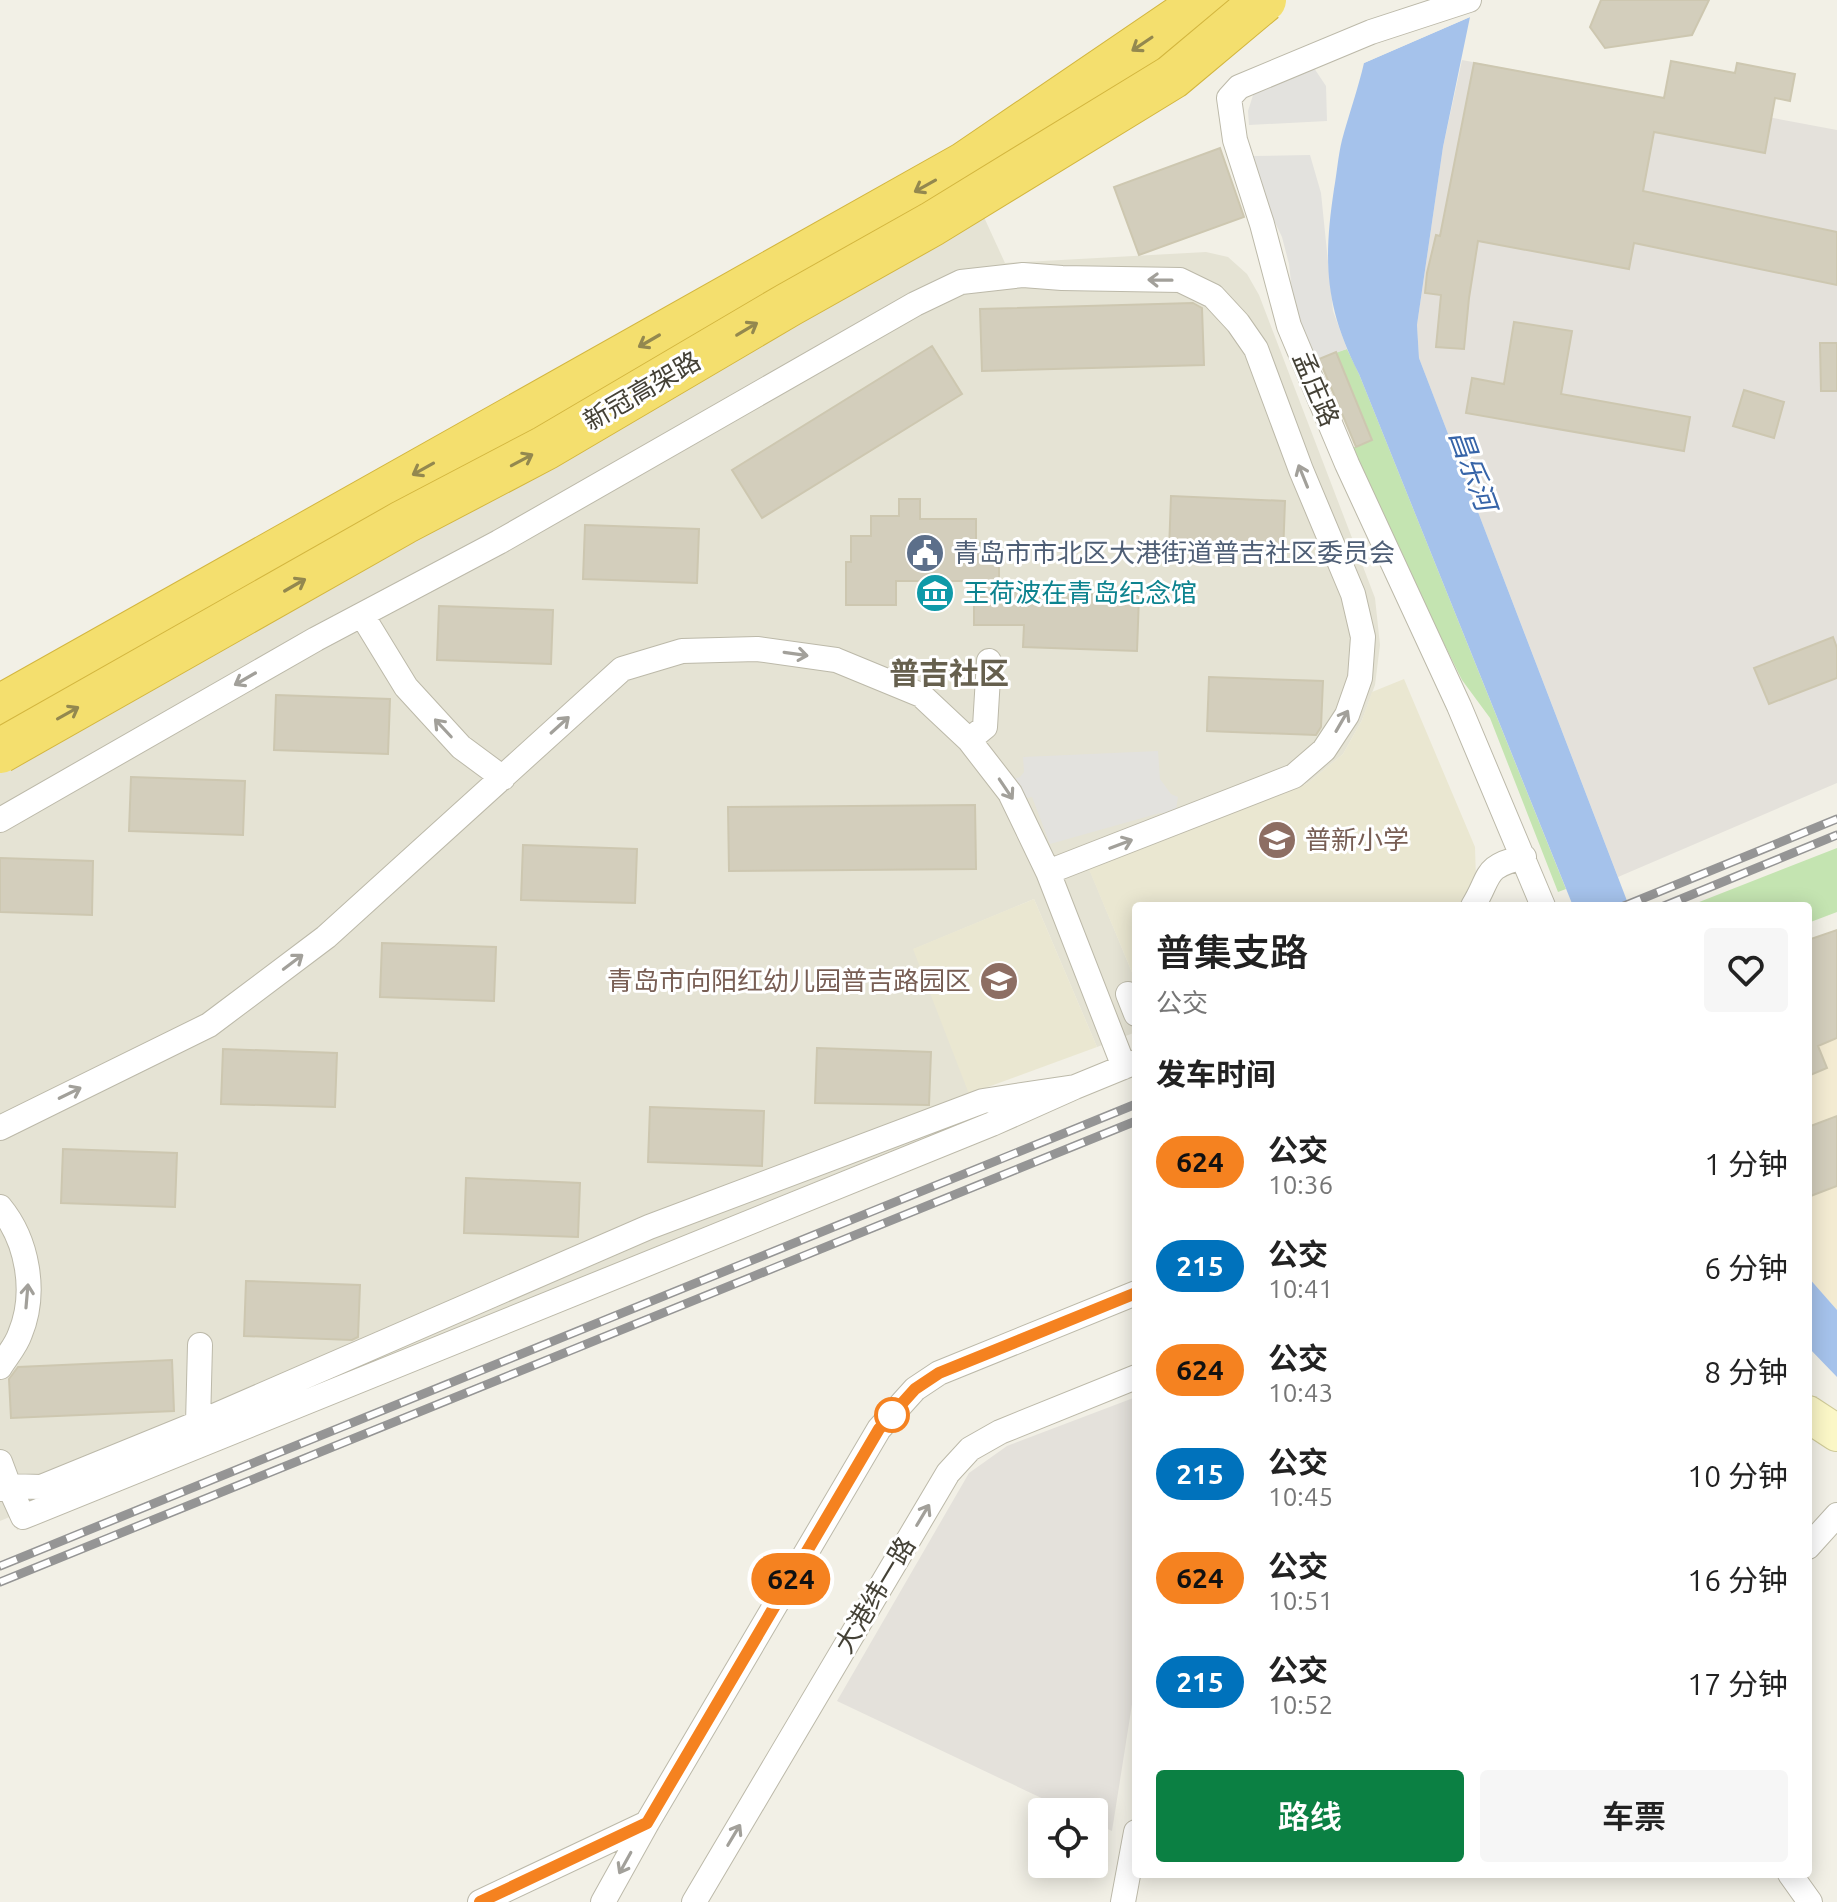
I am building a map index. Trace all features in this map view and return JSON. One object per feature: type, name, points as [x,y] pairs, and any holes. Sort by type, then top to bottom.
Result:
[{"type":"highway","name":"新冠高架路","points":[[0,707],[965,164],[1206,0]]},
{"type":"highway","name":"新冠高架路","points":[[0,751],[404,522],[545,448],[945,217],[1172,77],[1264,0]]},
{"type":"street","name":"孟庄路","points":[[1469,0],[1371,32],[1239,87],[1229,98],[1235,140],[1262,224],[1289,326],[1347,464],[1459,706],[1541,902]]},
{"type":"street","points":[[0,820],[362,615],[499,542],[915,304],[961,282],[1023,275],[1180,280],[1213,296],[1238,323],[1256,349],[1301,470],[1353,594],[1363,637],[1360,678],[1347,715],[1324,750],[1294,776],[1048,872]]},
{"type":"street","points":[[362,615],[406,687],[461,747],[503,778]]},
{"type":"street","points":[[0,1128],[209,1025],[326,937],[622,669],[682,651],[757,649],[836,660],[921,695],[969,740],[1010,793],[1048,872],[1130,1064],[992,1124],[23,1517],[5,1487],[0,1462]]},
{"type":"street","points":[[969,740],[985,727],[989,661]]},
{"type":"street","points":[[1475,902],[1486,875],[1502,862],[1524,857]]},
{"type":"street","points":[[5,1487],[41,1487],[198,1423],[649,1227],[983,1101],[1075,1087]]},
{"type":"street","points":[[0,1207],[24,1249],[29,1292],[20,1335],[0,1367]]},
{"type":"street","points":[[603,1902],[879,1429],[915,1389],[939,1373],[1132,1295]]},
{"type":"street","points":[[198,1423],[200,1345]]},
{"type":"street","name":"大港纬一路","points":[[694,1902],[948,1473],[970,1449],[1000,1432],[1132,1379]]},
{"type":"street","points":[[1812,1417],[1837,1433]]},
{"type":"street","points":[[1812,1543],[1837,1515]]},
{"type":"street","points":[[480,1902],[647,1823]]},
{"type":"street","points":[[1123,1902],[1132,1854]]},
{"type":"street","points":[[1793,1878],[1810,1902]]},
{"type":"shaded area","points":[[1462,60],[1837,130],[1837,783],[1618,877],[1419,358],[1417,325],[1443,147]]},
{"type":"shaded area","points":[[1314,68],[1326,86],[1327,121],[1249,125],[1248,111],[1254,92]]},
{"type":"shaded area","points":[[1310,155],[1321,193],[1333,311],[1347,349],[1317,360],[1294,308],[1289,264],[1282,237],[1265,202],[1253,156]]},
{"type":"shaded area","points":[[966,178],[1005,263],[1206,252],[1228,257],[1247,274],[1259,295],[1375,598],[1380,645],[1375,685],[1362,720],[1343,754],[1308,783],[1088,866],[1132,972],[1132,1034],[1097,1047],[1034,899],[914,949],[970,1093],[978,1090],[987,1112],[38,1499],[46,1519],[17,1530],[12,1516],[0,1521],[0,729]]},
{"type":"shaded area","points":[[1404,679],[1475,847],[1476,880],[1468,902],[1132,902],[1132,972],[1088,867],[1308,783],[1343,754],[1362,720],[1372,692]]},
{"type":"shaded area","points":[[1158,751],[1160,779],[1171,794],[1178,797],[1175,816],[1160,813],[1050,844],[1032,797],[1022,799],[1013,779],[1024,772],[1023,757]]},
{"type":"shaded area","points":[[1034,899],[1097,1047],[969,1094],[913,949]]},
{"type":"shaded area","points":[[1837,930],[1837,1310],[1812,1282],[1812,939]]},
{"type":"shaded area","points":[[1132,1399],[1132,1704],[1112,1831],[1108,1829],[1108,1798],[1041,1798],[837,1701],[969,1473],[1007,1446]]},
{"type":"green space","points":[[1347,349],[1566,889],[1558,892],[1490,718],[1462,680],[1400,555],[1352,448],[1372,439],[1336,352]]},
{"type":"green space","points":[[1837,848],[1837,912],[1812,921],[1812,902],[1699,902]]},
{"type":"water","points":[[1470,17],[1443,147],[1417,325],[1419,358],[1627,902],[1571,902],[1339,327],[1330,284],[1328,239],[1341,146],[1364,63]]},
{"type":"water","points":[[1812,1282],[1837,1310],[1837,1377],[1812,1351]]},
{"type":"pier","points":[[1471,13],[1470,17],[1364,63],[1365,59]]},
{"type":"building","points":[[1601,0],[1709,0],[1692,35],[1605,48],[1590,27]]},
{"type":"building","points":[[1671,61],[1735,73],[1737,63],[1795,74],[1790,101],[1775,98],[1765,153],[1654,132],[1643,191],[1837,232],[1837,285],[1634,243],[1629,269],[1478,241],[1464,349],[1436,347],[1441,295],[1425,293],[1427,273],[1436,235],[1440,236],[1474,63],[1664,98]]},
{"type":"building","points":[[1220,148],[1244,217],[1139,255],[1114,187]]},
{"type":"building","points":[[1193,303],[1202,308],[1204,365],[982,371],[980,309]]},
{"type":"building","points":[[1514,322],[1572,331],[1561,394],[1690,417],[1684,451],[1466,413],[1472,378],[1504,384]]},
{"type":"building","points":[[1820,343],[1837,343],[1837,391],[1821,391]]},
{"type":"building","points":[[932,346],[962,394],[762,518],[732,470]]},
{"type":"building","points":[[1336,352],[1372,440],[1356,447],[1319,359]]},
{"type":"building","points":[[1744,390],[1784,402],[1774,438],[1733,426]]},
{"type":"building","points":[[1171,496],[1285,501],[1283,555],[1169,551]]},
{"type":"building","points":[[899,499],[920,499],[920,519],[976,519],[976,543],[999,543],[999,591],[1139,596],[1137,651],[1023,647],[1024,625],[974,625],[974,581],[896,581],[896,605],[846,605],[846,562],[851,562],[851,536],[871,536],[871,516],[899,516]]},
{"type":"building","points":[[585,525],[699,529],[697,583],[583,579]]},
{"type":"building","points":[[439,606],[553,610],[551,664],[437,660]]},
{"type":"building","points":[[1833,637],[1837,648],[1837,678],[1769,704],[1754,668]]},
{"type":"building","points":[[1209,677],[1323,681],[1321,727],[1316,735],[1207,731]]},
{"type":"building","points":[[276,695],[390,699],[388,754],[274,750]]},
{"type":"building","points":[[131,777],[245,781],[243,835],[129,831]]},
{"type":"building","points":[[975,805],[976,869],[729,871],[728,807]]},
{"type":"building","points":[[523,845],[637,849],[635,903],[521,900]]},
{"type":"building","points":[[0,858],[93,861],[92,915],[0,912]]},
{"type":"building","points":[[1837,930],[1837,1038],[1818,1046],[1827,1068],[1812,1074],[1812,939]]},
{"type":"building","points":[[382,943],[496,947],[494,1001],[380,997]]},
{"type":"building","points":[[817,1048],[931,1052],[929,1105],[815,1103]]},
{"type":"building","points":[[223,1049],[337,1053],[335,1107],[221,1104]]},
{"type":"building","points":[[650,1107],[764,1111],[762,1166],[648,1162]]},
{"type":"building","points":[[1837,1116],[1837,1186],[1812,1195],[1812,1125]]},
{"type":"building","points":[[63,1149],[177,1153],[175,1207],[61,1203]]},
{"type":"building","points":[[466,1178],[580,1183],[578,1237],[464,1233]]},
{"type":"building","points":[[246,1281],[360,1285],[358,1337],[352,1340],[244,1336]]},
{"type":"building","points":[[172,1360],[174,1411],[11,1418],[9,1379],[18,1367]]},
{"type":"railway","points":[[1634,902],[1837,819]]},
{"type":"railway","points":[[1674,902],[1837,835]]},
{"type":"railway","points":[[0,1566],[1132,1106]]},
{"type":"railway","points":[[0,1582],[1132,1123]]},
{"type":"bus line","name":"624","points":[[480,1902],[647,1823],[879,1429],[915,1389],[939,1373],[1132,1295]]},
{"type":"place","name":"青岛市市北区大港街道普吉社区委员会","points":[[925,553]]},
{"type":"place","name":"王荷波在青岛纪念馆","points":[[935,593]]},
{"type":"place","name":"普新小学","points":[[1277,840]]},
{"type":"place","name":"青岛市向阳红幼儿园普吉路园区","points":[[999,981]]},
{"type":"district","name":"普吉社区","points":[[949,674]]},
{"type":"water label","name":"昌乐河","points":[[1473,470]]}]
